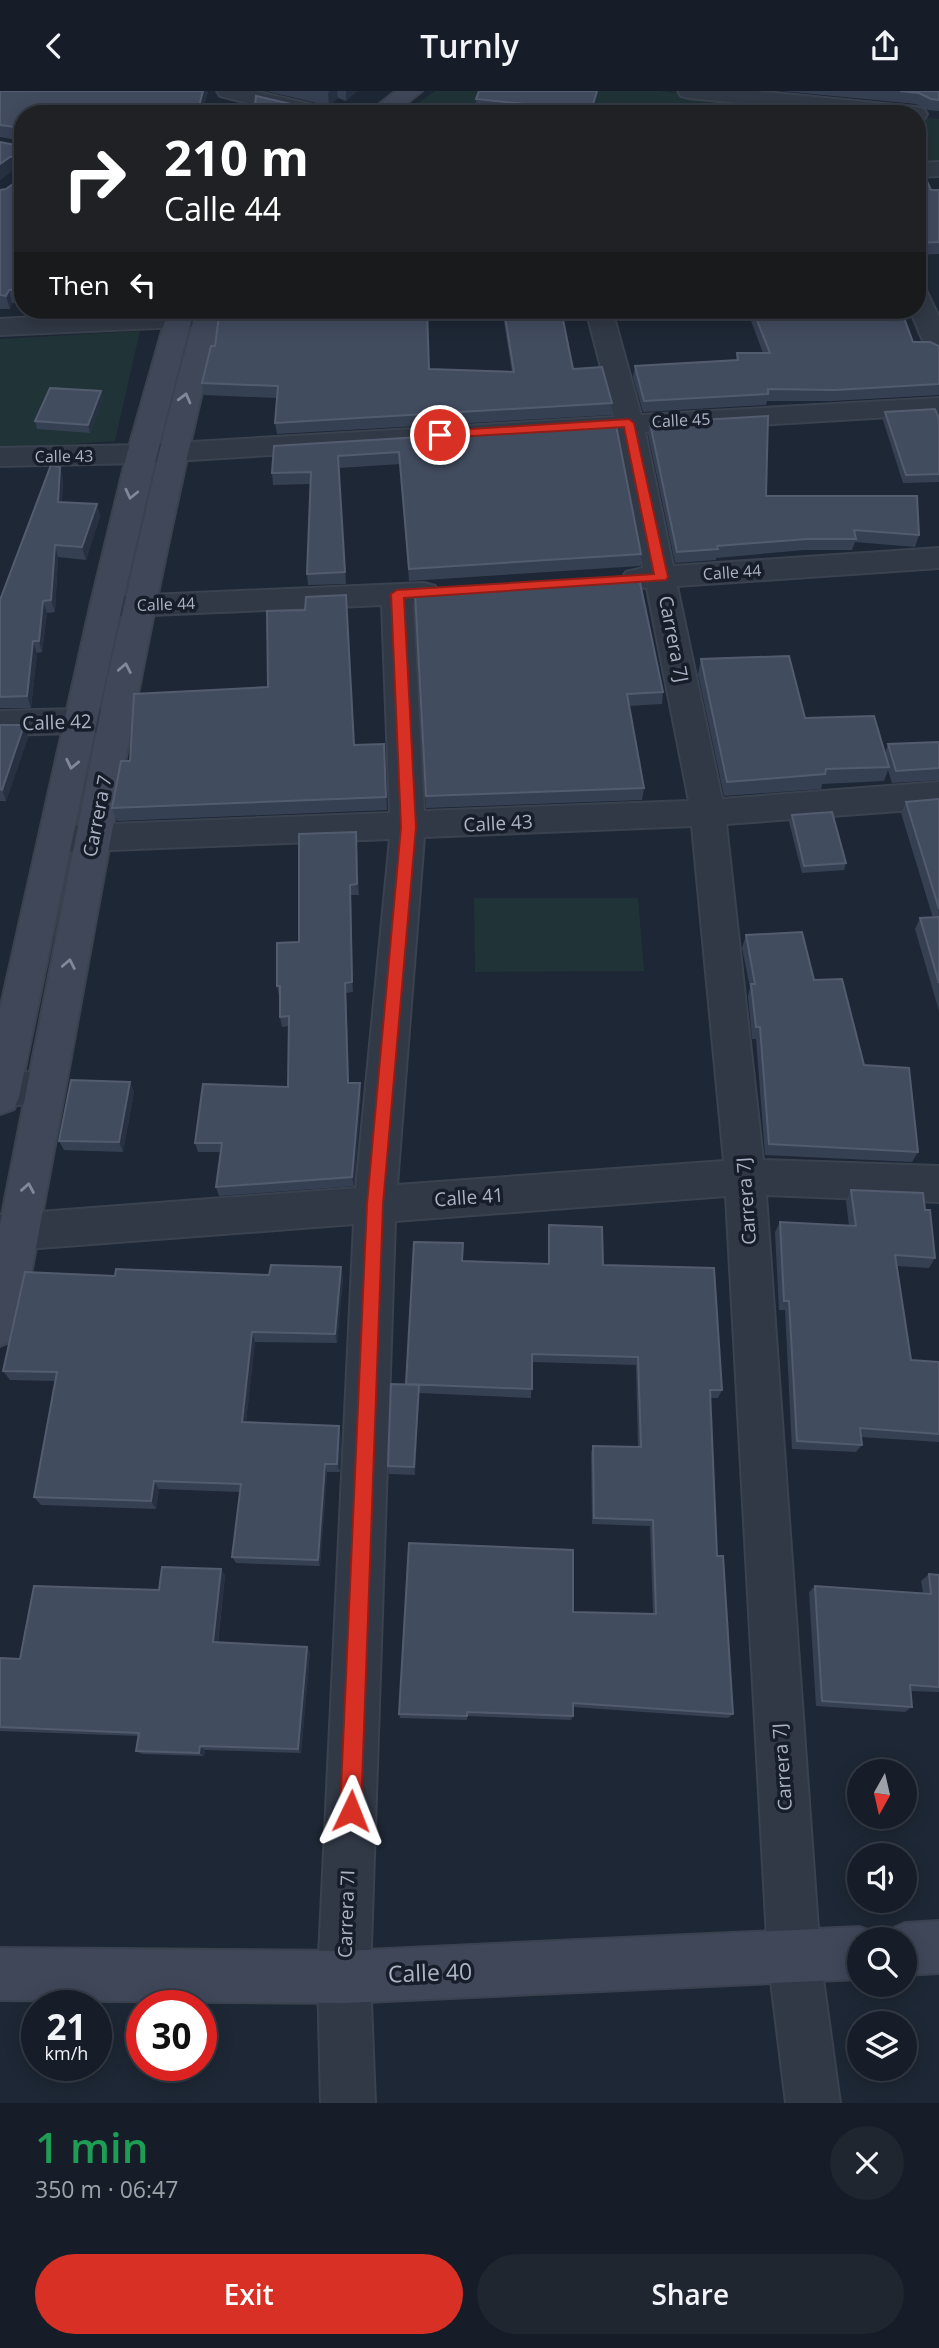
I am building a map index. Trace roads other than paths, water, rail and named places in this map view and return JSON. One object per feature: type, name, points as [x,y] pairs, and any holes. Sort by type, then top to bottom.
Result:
[{"type":"street","points":[[228,91],[285,105]]},
{"type":"street","points":[[381,105],[411,91]]},
{"type":"street","points":[[689,91],[827,105]]},
{"type":"street","points":[[926,317],[939,348]]},
{"type":"street","points":[[0,327],[119,319]]},
{"type":"street","name":"Carrera 7","points":[[0,1093],[82,721],[121,606],[156,453],[193,319]]},
{"type":"street","name":"Carrera 7J","points":[[601,319],[629,423],[708,813],[745,1177],[794,1957],[813,2103]]},
{"type":"street","name":"Calle 45","points":[[156,453],[939,406]]},
{"type":"street","name":"Calle 43","points":[[0,457],[156,453]]},
{"type":"street","name":"Calle 44","points":[[606,581],[939,558]]},
{"type":"street","name":"Calle 44","points":[[121,606],[453,591]]},
{"type":"street","name":"Carrera 7I","points":[[348,2103],[344,1977],[375,1204],[408,827],[397,594]]},
{"type":"street","name":"Carrera 7","points":[[0,1327],[10,1233],[46,1086],[115,720],[121,606]]},
{"type":"street","name":"Calle 42","points":[[0,723],[115,720]]},
{"type":"street","name":"Calle 43","points":[[55,839],[708,813],[939,795]]},
{"type":"street","points":[[0,1093],[46,1086]]},
{"type":"street","name":"Calle 41","points":[[10,1233],[745,1177],[939,1184]]},
{"type":"street","points":[[917,1948],[939,1947]]},
{"type":"street","name":"Calle 40","points":[[0,1974],[344,1977],[847,1954]]}]
